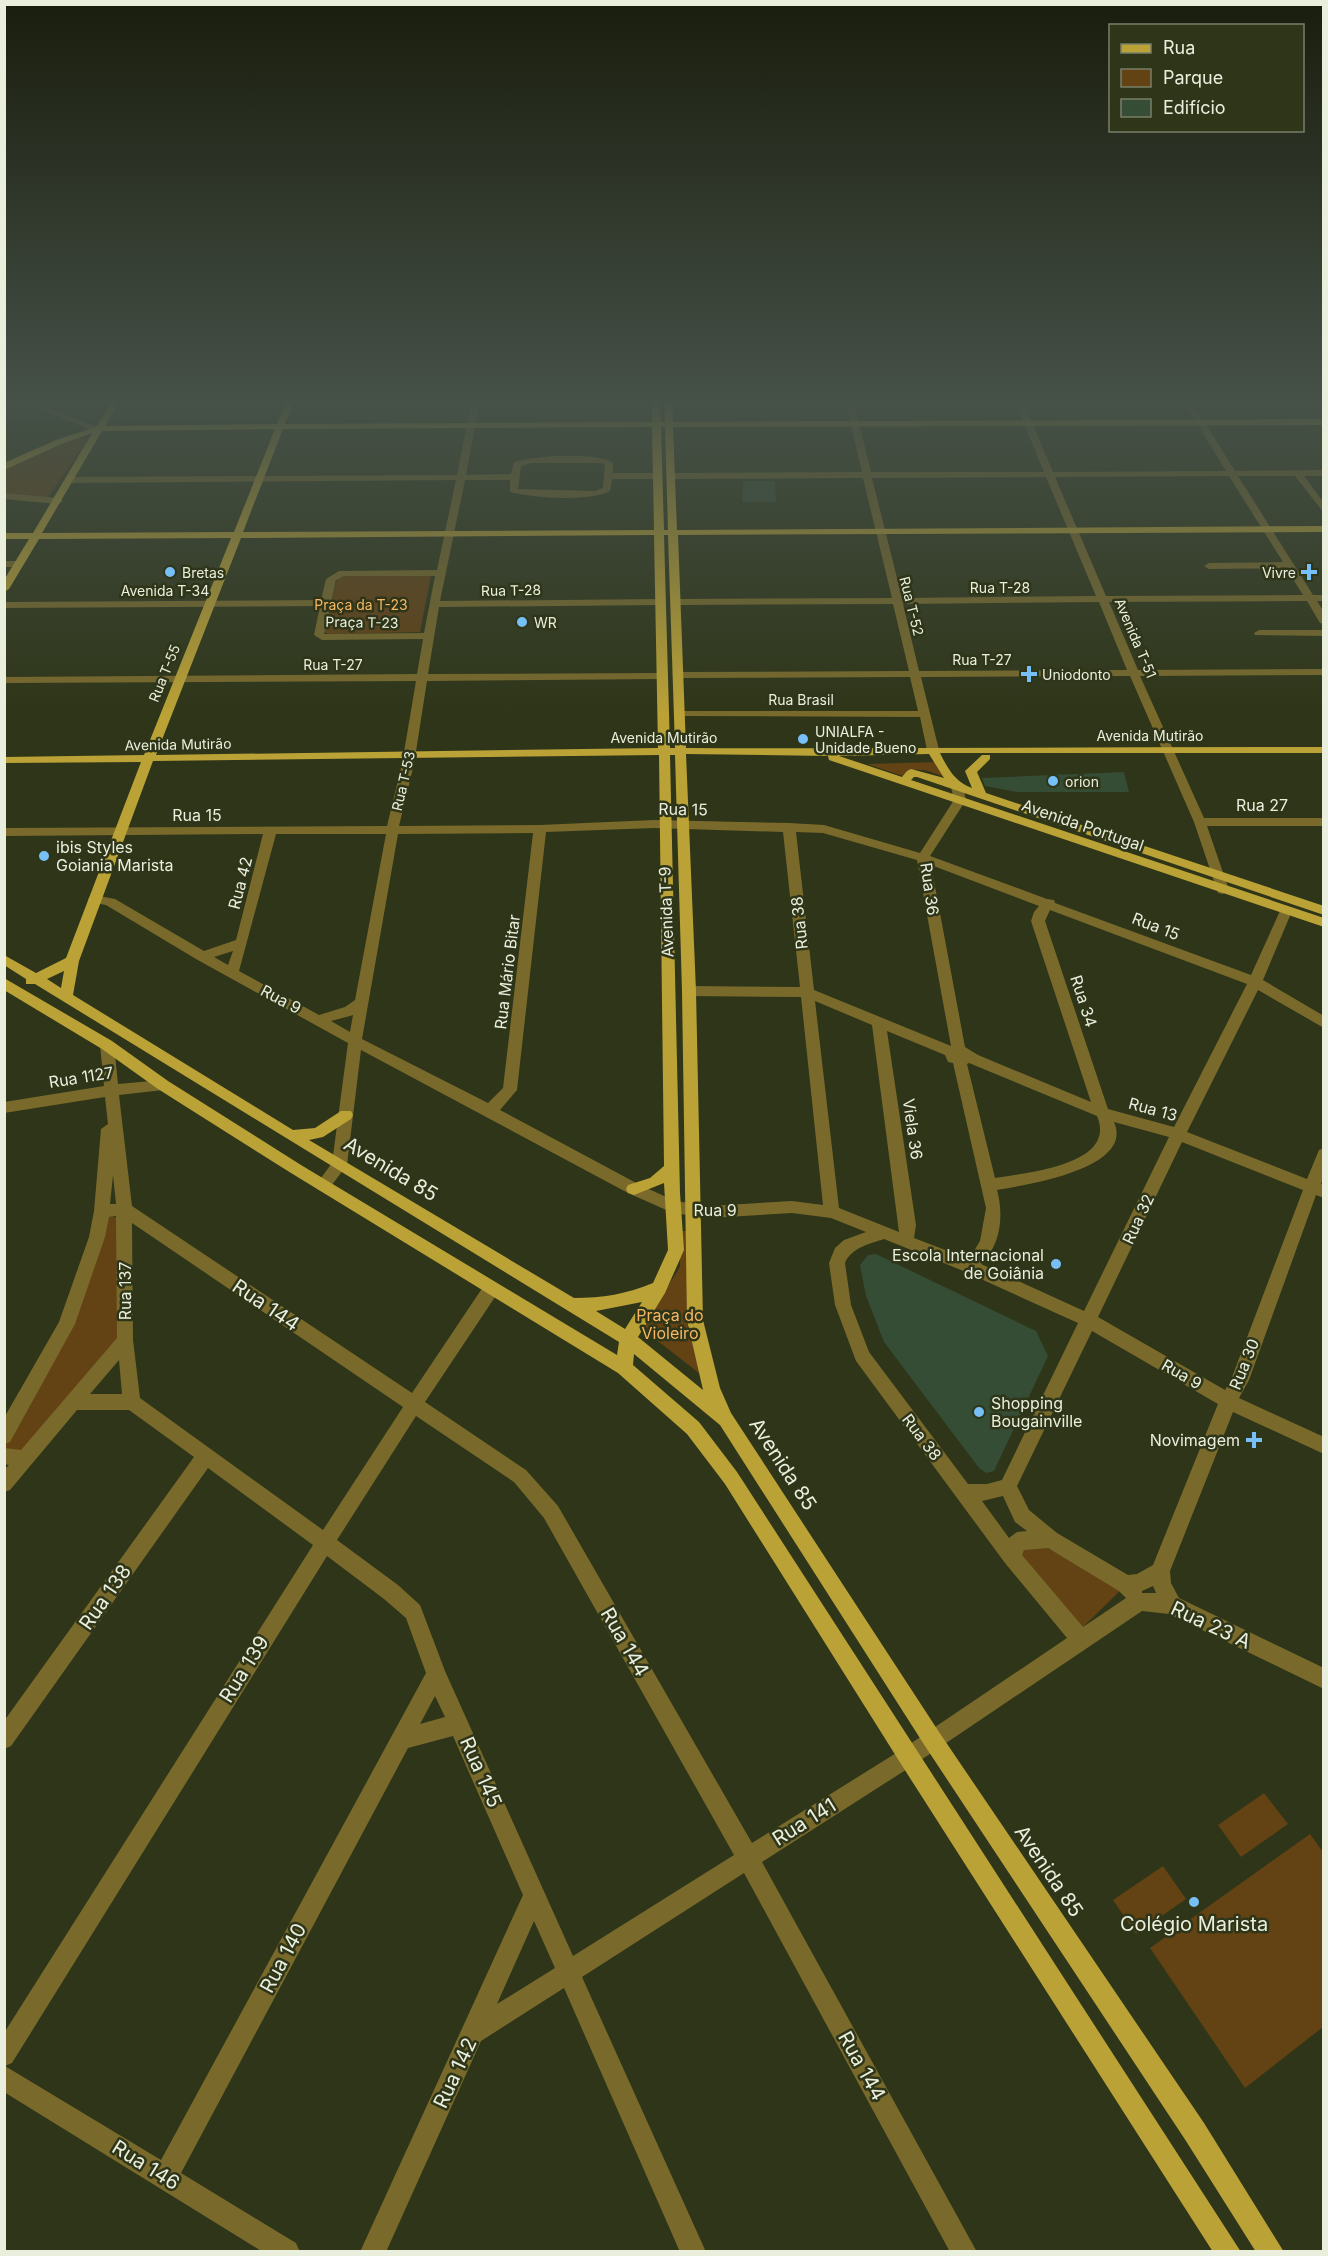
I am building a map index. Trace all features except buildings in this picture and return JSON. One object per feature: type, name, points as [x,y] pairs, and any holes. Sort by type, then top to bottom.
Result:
[{"type":"main road","points":[[4,589],[56,504]]},
{"type":"main road","name":"Rua T-55","points":[[66,996],[72,962],[119,832],[178,679],[251,504]]},
{"type":"main road","name":"Avenida T-9","points":[[624,1368],[628,1339],[659,1288],[676,1250],[671,1169],[658,504]]},
{"type":"main road","name":"Avenida T-9","points":[[671,504],[688,991],[695,1320],[711,1388],[726,1419]]},
{"type":"main road","points":[[1269,533],[1323,529]]},
{"type":"main road","points":[[4,536],[238,538],[1269,533],[1323,536]]},
{"type":"main road","points":[[4,540],[35,538]]},
{"type":"main road","name":"Avenida Mutirão","points":[[679,755],[833,758],[934,753],[986,757],[1169,755],[1323,750]]},
{"type":"main road","name":"Avenida Mutirão","points":[[4,767],[836,753],[1323,758]]},
{"type":"main road","points":[[934,753],[959,794]]},
{"type":"main road","points":[[981,795],[971,771],[986,757]]},
{"type":"main road","name":"Avenida Portugal","points":[[833,758],[904,782],[959,794],[1221,884],[1323,911]]},
{"type":"main road","name":"Avenida Mutirão","points":[[4,760],[146,763]]},
{"type":"main road","name":"Avenida Portugal","points":[[959,794],[981,795],[1323,923]]},
{"type":"main road","name":"Avenida 85","points":[[6,962],[38,978],[291,1136],[628,1339],[726,1419],[932,1739],[1195,2132],[1271,2252]]},
{"type":"main road","points":[[7,986],[38,978],[72,962]]},
{"type":"main road","points":[[7,986],[107,1045],[163,1085],[323,1186],[624,1368],[693,1428],[731,1478],[908,1757],[1228,2252]]},
{"type":"main road","points":[[291,1136],[318,1133],[346,1115]]},
{"type":"main road","points":[[634,1189],[655,1182],[671,1169]]},
{"type":"main road","points":[[570,1305],[614,1304],[659,1288]]},
{"type":"street","name":"Rua T-53","points":[[339,1165],[355,1041],[392,830],[409,760],[435,604],[456,504]]},
{"type":"street","name":"Rua T-52","points":[[874,504],[934,753]]},
{"type":"street","name":"Avenida T-51","points":[[1063,504],[1169,755],[1200,822],[1221,884]]},
{"type":"street","points":[[1251,504],[1323,621]]},
{"type":"street","points":[[4,564],[20,564]]},
{"type":"street","points":[[1209,566],[1288,565]]},
{"type":"street","name":"Praça T-23","points":[[430,636],[326,638],[319,635],[332,579],[342,573],[441,573]]},
{"type":"street","name":"Rua T-28","points":[[676,602],[1323,598]]},
{"type":"street","name":"Rua T-28","points":[[435,604],[660,602]]},
{"type":"street","name":"Avenida T-34","points":[[4,605],[325,603]]},
{"type":"street","points":[[1259,633],[1323,633]]},
{"type":"street","name":"Rua T-27","points":[[677,675],[1323,672]]},
{"type":"street","name":"Rua T-27","points":[[4,680],[662,676]]},
{"type":"street","name":"Rua Brasil","points":[[678,714],[924,714]]},
{"type":"street","name":"Rua 36","points":[[959,794],[923,858],[959,1054],[994,1208],[991,1231],[981,1254],[975,1262],[967,1264]]},
{"type":"street","name":"Rua 27","points":[[1200,822],[1323,822]]},
{"type":"street","points":[[1290,822],[1323,833]]},
{"type":"street","name":"Rua 15","points":[[4,832],[270,832],[666,825],[824,829],[923,858],[1049,903],[1255,982],[1323,1023]]},
{"type":"street","name":"Rua 38","points":[[789,827],[832,1212]]},
{"type":"street","name":"Rua Mário Bitar","points":[[490,1110],[510,1090],[540,829]]},
{"type":"street","name":"Rua 42","points":[[232,973],[242,943],[270,832]]},
{"type":"street","name":"Rua 9","points":[[94,899],[110,902],[201,956],[355,1041],[490,1110],[634,1189],[673,1207],[692,1211],[792,1207],[832,1212],[967,1264],[1089,1321],[1228,1401],[1323,1446]]},
{"type":"street","name":"Rua 34","points":[[1049,903],[1040,912],[1038,921],[1100,1107],[1108,1116]]},
{"type":"street","name":"Rua 32","points":[[1008,1486],[1178,1134],[1255,982],[1286,911]]},
{"type":"street","points":[[201,956],[242,943]]},
{"type":"street","name":"Rua 13","points":[[688,991],[806,992],[1108,1116],[1178,1134],[1317,1189]]},
{"type":"street","points":[[809,1019],[816,1006],[827,1000]]},
{"type":"street","points":[[318,1020],[350,1011],[363,1001]]},
{"type":"street","name":"Viela 36","points":[[879,1022],[908,1225],[906,1240]]},
{"type":"street","name":"Rua 137","points":[[4,1484],[125,1340],[124,1209],[107,1045]]},
{"type":"street","name":"Rua 1127","points":[[4,1108],[112,1090],[163,1085]]},
{"type":"street","name":"Rua 137","points":[[4,1436],[67,1324],[97,1237],[102,1211],[112,1090]]},
{"type":"street","points":[[990,1185],[1062,1172],[1090,1159],[1103,1148],[1110,1133],[1108,1116]]},
{"type":"street","name":"Rua 30","points":[[1160,1571],[1317,1189],[1323,1154]]},
{"type":"street","points":[[323,1186],[339,1165]]},
{"type":"street","points":[[102,1211],[124,1209]]},
{"type":"street","name":"Rua 144","points":[[124,1209],[520,1476],[551,1512],[748,1858],[964,2252]]},
{"type":"street","name":"Rua 38","points":[[885,1232],[855,1242],[841,1253],[837,1263],[843,1305],[862,1356],[1012,1557],[1081,1639]]},
{"type":"street","name":"Rua 139","points":[[4,2055],[324,1542],[413,1403],[491,1288]]},
{"type":"street","points":[[73,1402],[132,1402],[125,1340]]},
{"type":"street","name":"Rua 145","points":[[132,1402],[391,1592],[413,1612],[436,1674],[693,2252]]},
{"type":"street","name":"Rua 138","points":[[4,1739],[206,1455]]},
{"type":"street","points":[[4,1456],[26,1459]]},
{"type":"street","points":[[964,1492],[987,1493],[1008,1486],[1022,1516],[1050,1539],[1126,1584],[1134,1595],[1131,1606]]},
{"type":"street","points":[[1012,1557],[1017,1541],[1050,1539]]},
{"type":"street","points":[[1126,1584],[1140,1582],[1160,1571],[1162,1584],[1172,1605]]},
{"type":"street","name":"Rua 23 A","points":[[1131,1606],[1142,1602],[1162,1602],[1172,1605],[1323,1679]]},
{"type":"street","name":"Rua 141","points":[[474,2032],[908,1757],[1131,1606]]},
{"type":"street","name":"Rua 140","points":[[165,2176],[436,1674]]},
{"type":"street","points":[[401,1738],[459,1724]]},
{"type":"street","name":"Rua 142","points":[[374,2252],[535,1894]]},
{"type":"street","name":"Rua 146","points":[[4,2078],[286,2252]]},
{"type":"green space","name":"Praça da T-23","points":[[343,576],[431,576],[420,632],[329,634],[323,632],[337,579]]},
{"type":"green space","points":[[936,762],[946,778],[919,770],[913,770],[903,776],[867,764]]},
{"type":"green space","points":[[105,1217],[117,1217],[122,1339],[23,1458],[5,1449],[5,1445],[74,1320]]},
{"type":"green space","name":"Praça do Violeiro","points":[[680,1231],[686,1231],[704,1377],[641,1328],[680,1267]]},
{"type":"green space","points":[[1039,1544],[1125,1586],[1080,1630],[1018,1552]]},
{"type":"green space","points":[[1264,1793],[1288,1824],[1241,1857],[1218,1825]]},
{"type":"green space","points":[[1310,1834],[1323,1852],[1323,2027],[1245,2088],[1150,1948]]},
{"type":"green space","points":[[1163,1866],[1186,1899],[1136,1934],[1113,1900]]},
{"type":"place","name":"Bretas","points":[[170,572]]},
{"type":"place","name":"Vivre","points":[[1309,572]]},
{"type":"place","name":"WR","points":[[522,622]]},
{"type":"place","name":"Uniodonto","points":[[1029,674]]},
{"type":"place","name":"UNIALFA - Unidade Bueno","points":[[803,739]]},
{"type":"place","name":"orion","points":[[1053,781]]},
{"type":"place","name":"ibis Styles Goiania Marista","points":[[44,856]]},
{"type":"place","name":"Escola Internacional de Goiânia","points":[[1056,1264]]},
{"type":"place","name":"Shopping Bougainville","points":[[979,1412]]},
{"type":"place","name":"Novimagem","points":[[1254,1440]]},
{"type":"place","name":"Colégio Marista","points":[[1194,1902]]}]
